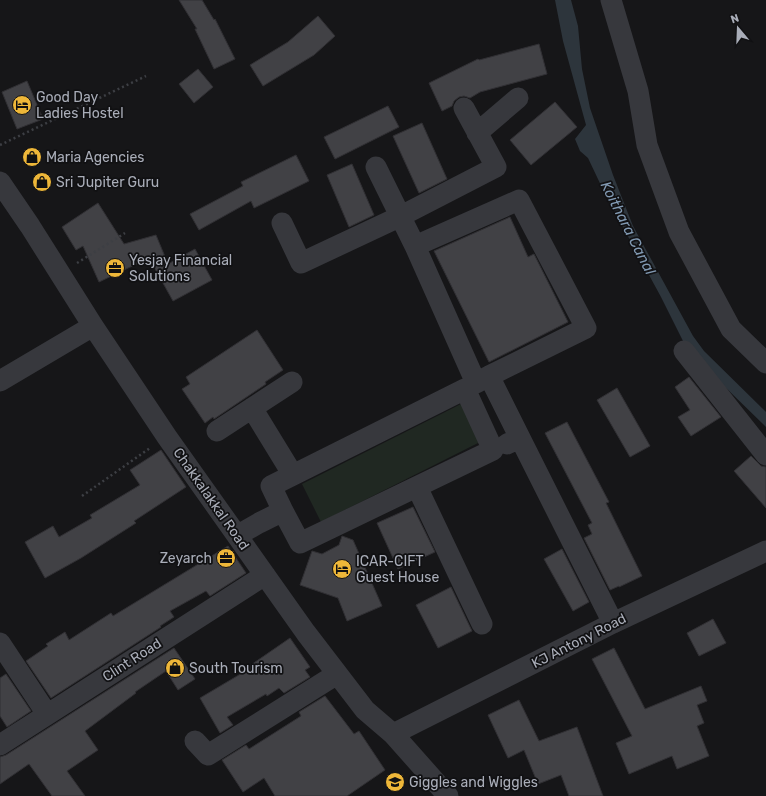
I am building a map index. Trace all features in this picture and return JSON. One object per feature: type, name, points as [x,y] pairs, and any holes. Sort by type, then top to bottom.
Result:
[{"type":"street","points":[[611,0],[638,91],[646,145],[679,232],[731,329],[766,363]]},
{"type":"street","points":[[477,133],[518,98]]},
{"type":"street","points":[[282,222],[301,263],[399,217],[496,167],[464,108]]},
{"type":"street","points":[[376,167],[399,217],[415,246],[477,382],[493,450]]},
{"type":"street","name":"Chakkalakkal Road","points":[[0,182],[93,326],[207,495],[238,535],[306,633],[365,710],[393,734],[448,796]]},
{"type":"street","points":[[415,246],[519,200],[586,328],[270,486],[300,543],[520,438]]},
{"type":"street","points":[[0,381],[93,326]]},
{"type":"street","points":[[684,351],[766,455]]},
{"type":"street","points":[[217,431],[292,382]]},
{"type":"street","points":[[477,382],[520,438],[613,624]]},
{"type":"street","points":[[252,408],[293,475]]},
{"type":"street","points":[[417,487],[482,624]]},
{"type":"street","points":[[238,535],[283,511]]},
{"type":"street","name":"KJ Antony Road","points":[[393,734],[613,624],[766,551]]},
{"type":"street","name":"Clint Road","points":[[0,745],[265,575]]},
{"type":"street","points":[[0,643],[48,714]]},
{"type":"street","points":[[195,741],[208,755],[337,674]]},
{"type":"path","points":[[0,145],[146,76]]},
{"type":"path","points":[[60,274],[125,233]]},
{"type":"path","points":[[82,496],[167,436]]},
{"type":"shaded area","points":[[461,404],[480,442],[321,522],[302,484]]},
{"type":"water","name":"Koithara Canal","points":[[555,0],[571,0],[578,26],[582,69],[590,108],[613,175],[633,226],[693,336],[704,351],[766,412],[766,427],[724,386],[683,341],[661,297],[606,196],[588,158],[580,151],[575,139],[586,125],[563,41]]},
{"type":"building","points":[[179,0],[202,0],[214,20],[215,19],[235,59],[214,69],[195,29],[197,29]]},
{"type":"building","points":[[318,16],[335,36],[314,55],[263,86],[250,65],[288,42]]},
{"type":"building","points":[[539,44],[547,74],[480,92],[470,98],[464,96],[459,97],[454,101],[452,106],[442,111],[429,83],[478,59],[479,60]]},
{"type":"building","points":[[198,69],[213,87],[194,103],[179,84]]},
{"type":"building","name":"Good Day Ladies Hostel","points":[[27,81],[43,119],[17,129],[2,92]]},
{"type":"building","points":[[555,102],[577,127],[531,165],[510,140]]},
{"type":"building","points":[[388,106],[399,127],[335,159],[324,137]]},
{"type":"building","points":[[422,123],[447,179],[419,193],[393,136]]},
{"type":"building","points":[[296,155],[309,181],[254,208],[251,201],[199,230],[190,214],[243,186],[241,182]]},
{"type":"building","points":[[352,164],[374,215],[349,227],[327,175]]},
{"type":"building","points":[[98,203],[124,244],[156,235],[168,264],[195,249],[212,280],[173,301],[149,258],[99,282],[83,246],[76,250],[62,227]]},
{"type":"building","points":[[510,217],[528,257],[534,254],[568,322],[489,362],[434,251]]},
{"type":"building","points":[[257,330],[283,370],[265,382],[266,384],[214,419],[213,417],[205,423],[182,389],[190,384],[186,377]]},
{"type":"building","points":[[689,377],[721,417],[691,436],[678,417],[690,410],[675,387]]},
{"type":"building","points":[[617,388],[650,446],[630,457],[597,400]]},
{"type":"building","points":[[567,422],[609,502],[606,503],[642,576],[610,590],[584,538],[592,534],[588,525],[592,523],[545,433]]},
{"type":"building","points":[[161,450],[186,487],[134,521],[136,523],[81,558],[45,578],[25,542],[53,526],[59,537],[92,518],[90,515],[140,485],[130,470]]},
{"type":"building","points":[[751,456],[761,466],[766,467],[766,508],[734,471]]},
{"type":"building","points":[[413,507],[435,552],[398,569],[377,523]]},
{"type":"building","name":"ICAR-CIFT Guest House","points":[[342,536],[353,540],[382,606],[347,621],[338,598],[300,585],[312,551],[322,554],[339,545]]},
{"type":"building","points":[[228,546],[246,573],[210,596],[206,591],[170,611],[174,617],[160,626],[161,627],[51,698],[26,661],[48,646],[46,644],[65,632],[69,640],[111,613],[113,616]]},
{"type":"building","points":[[562,549],[589,602],[573,611],[544,559]]},
{"type":"building","points":[[451,587],[472,631],[438,648],[416,605]]},
{"type":"building","points":[[713,619],[726,643],[699,656],[687,633]]},
{"type":"building","points":[[290,638],[310,667],[305,670],[310,677],[284,693],[279,688],[267,696],[266,694],[227,717],[233,725],[220,733],[200,698],[249,669],[248,667]]},
{"type":"building","points":[[174,648],[195,679],[178,690],[166,671],[135,692],[136,693],[85,731],[98,750],[67,771],[85,796],[52,796],[29,764],[0,784],[0,757],[6,755]]},
{"type":"building","points":[[614,648],[645,709],[701,686],[707,701],[697,705],[704,723],[697,726],[709,756],[677,769],[672,756],[629,774],[616,743],[632,736],[592,659]]},
{"type":"building","points":[[6,674],[31,711],[7,727],[0,716],[0,678]]},
{"type":"building","points":[[325,696],[354,734],[359,731],[385,770],[347,796],[275,796],[264,778],[243,792],[222,760],[246,745],[249,749],[301,716],[299,712]]},
{"type":"building","points":[[519,700],[539,741],[577,727],[603,796],[569,796],[561,775],[538,784],[524,750],[508,758],[488,715]]},
{"type":"place","name":"Good Day Ladies Hostel","points":[[22,105]]},
{"type":"place","name":"Maria Agencies","points":[[32,157]]},
{"type":"place","name":"Sri Jupiter Guru","points":[[42,182]]},
{"type":"place","name":"Yesjay Financial Solutions","points":[[115,268]]},
{"type":"place","name":"Zeyarch","points":[[226,558]]},
{"type":"place","name":"ICAR-CIFT Guest House","points":[[342,569]]},
{"type":"place","name":"South Tourism","points":[[175,668]]},
{"type":"place","name":"Giggles and Wiggles","points":[[395,782]]}]
